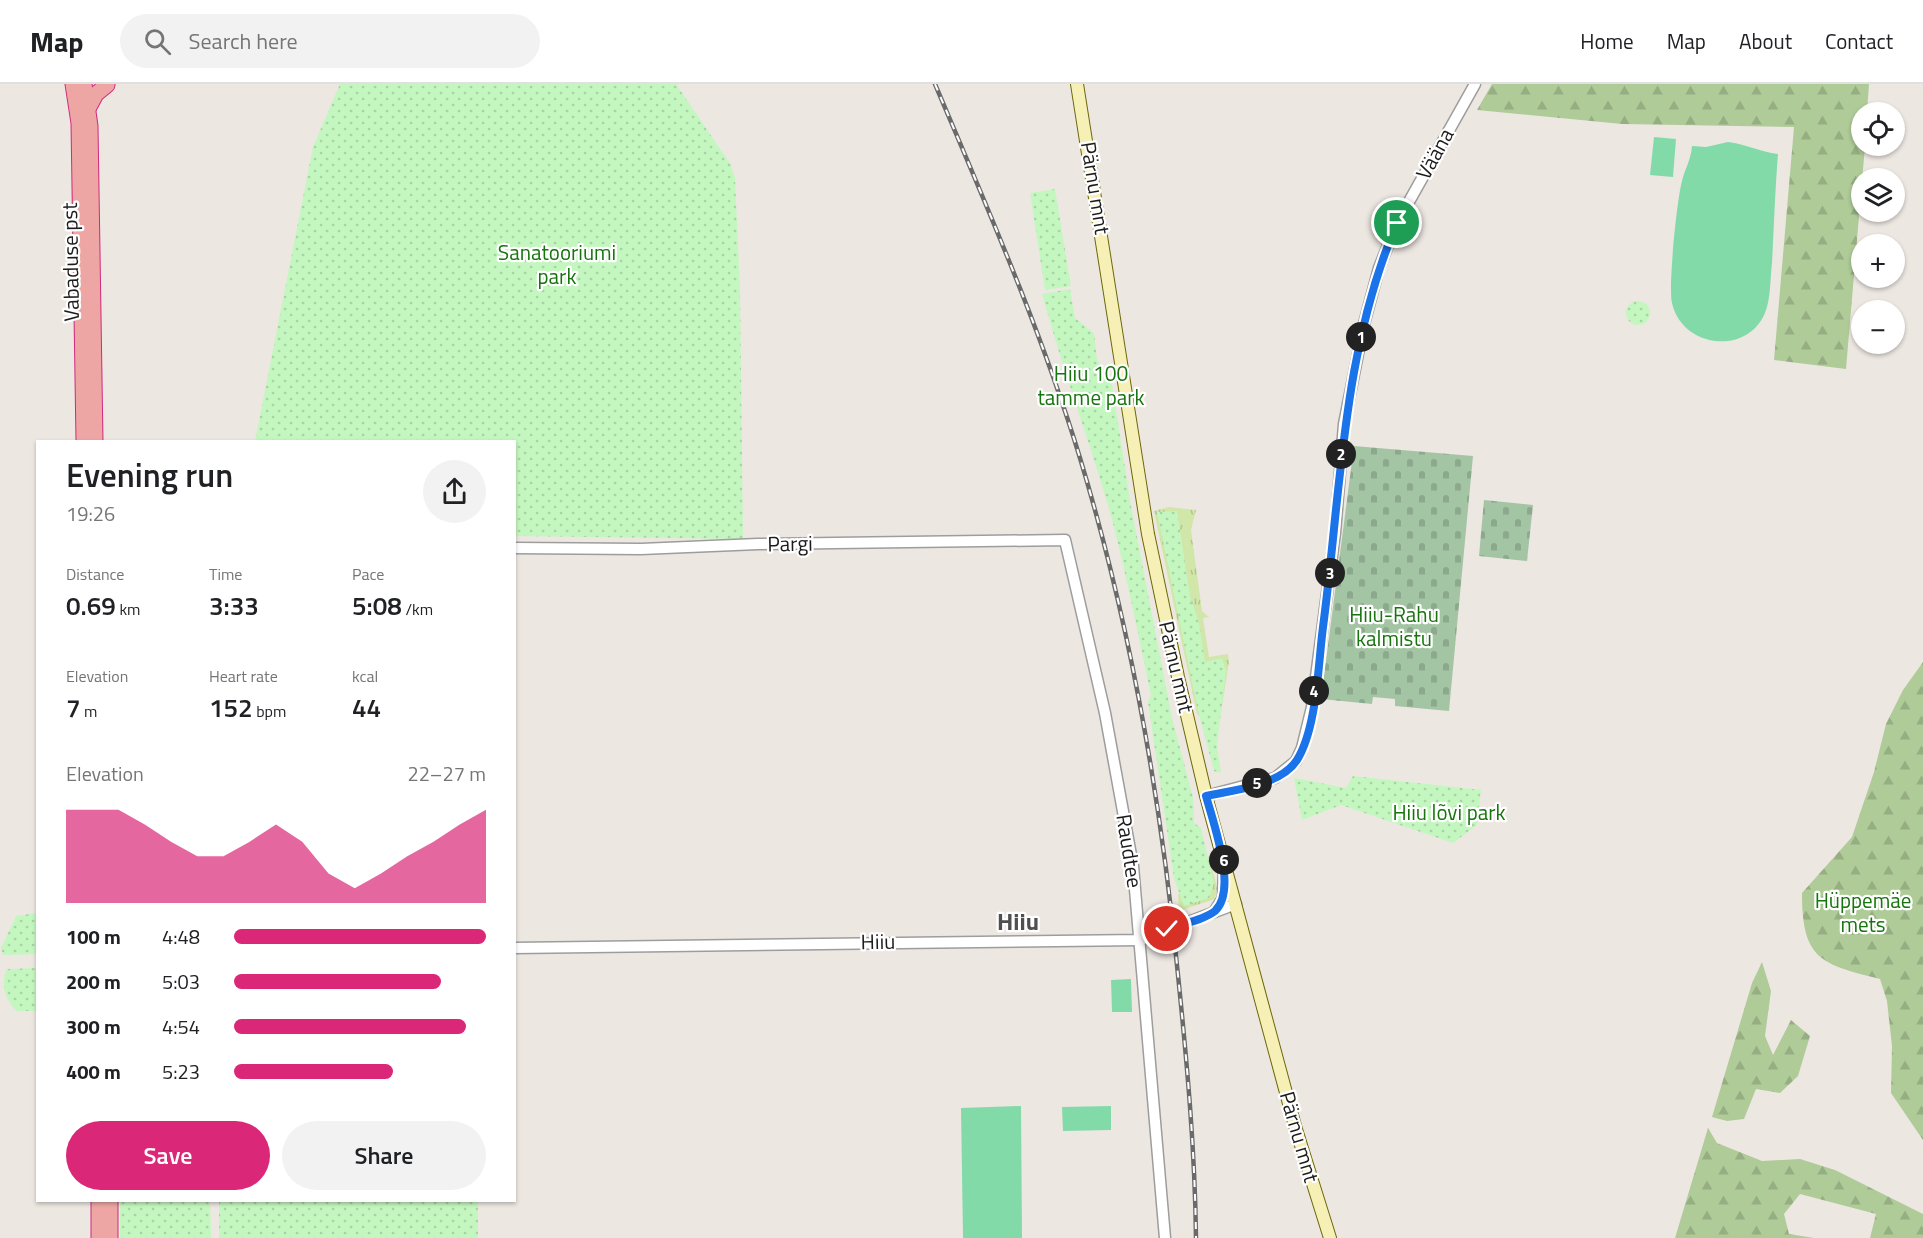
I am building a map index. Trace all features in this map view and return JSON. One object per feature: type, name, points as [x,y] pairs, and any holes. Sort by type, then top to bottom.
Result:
[{"type":"highway","name":"Vabaduse pst","points":[[73,84],[79,123],[84,440]]},
{"type":"highway","name":"Vabaduse pst","points":[[84,84],[89,107],[95,440]]},
{"type":"highway","points":[[89,107],[96,94],[107,86]]},
{"type":"highway","points":[[99,1202],[99,1238]]},
{"type":"highway","points":[[110,1202],[110,1238]]},
{"type":"main road","name":"Pärnu mnt","points":[[1077,84],[1148,534],[1206,796],[1295,1126],[1330,1238]]},
{"type":"street","name":"Vääna","points":[[1206,796],[1275,778],[1296,761],[1302,748],[1312,707],[1332,556],[1347,406],[1366,315],[1379,268],[1397,223],[1474,84]]},
{"type":"street","name":"Pargi","points":[[516,548],[641,549],[758,544],[1065,540]]},
{"type":"street","name":"Raudtee","points":[[1065,540],[1092,650],[1133,866],[1165,1238]]},
{"type":"street","points":[[1214,912],[1223,898],[1224,862]]},
{"type":"street","name":"Hiiu","points":[[516,948],[1140,940],[1236,904]]},
{"type":"green space","name":"Sanatooriumi park","points":[[340,84],[676,84],[731,165],[735,178],[740,289],[743,539],[516,536],[516,440],[255,440],[313,147]]},
{"type":"green space","points":[[1492,84],[1869,84],[1868,102],[1851,102],[1851,156],[1864,156],[1863,168],[1851,168],[1851,222],[1859,222],[1858,234],[1851,234],[1851,288],[1853,288],[1846,369],[1774,360],[1794,127],[1622,124],[1477,110]]},
{"type":"green space","points":[[1654,137],[1676,139],[1673,177],[1650,175]]},
{"type":"green space","points":[[1728,142],[1778,154],[1772,263],[1767,307],[1756,327],[1744,336],[1730,341],[1716,341],[1688,330],[1678,318],[1671,294],[1672,262],[1680,191],[1692,146],[1706,147]]},
{"type":"green space","points":[[1055,189],[1071,286],[1045,290],[1030,193]]},
{"type":"green space","name":"Hiiu 100 tamme park","points":[[1070,289],[1075,318],[1094,333],[1097,360],[1111,378],[1131,506],[1172,718],[1193,797],[1194,823],[1201,828],[1214,883],[1209,898],[1184,906],[1174,878],[1148,702],[1151,695],[1121,557],[1102,485],[1042,294]]},
{"type":"green space","points":[[1638,301],[1646,305],[1650,313],[1646,321],[1638,325],[1630,321],[1626,313],[1630,305]]},
{"type":"green space","name":"Hiiu-Rahu kalmistu","points":[[1354,446],[1473,456],[1449,711],[1395,706],[1395,699],[1373,697],[1372,704],[1321,699]]},
{"type":"green space","points":[[1484,500],[1533,505],[1527,561],[1479,556]]},
{"type":"green space","points":[[1169,507],[1196,510],[1191,530],[1202,611],[1209,617],[1203,618],[1209,657],[1228,654],[1229,662],[1221,712],[1200,717],[1197,714],[1154,511]]},
{"type":"green space","points":[[1177,511],[1190,596],[1199,623],[1205,662],[1222,658],[1226,671],[1217,746],[1221,773],[1214,771],[1198,711],[1157,512]]},
{"type":"green space","name":"Hüppemäe mets","points":[[1923,662],[1923,1140],[1891,1093],[1892,1046],[1887,1001],[1880,979],[1842,969],[1818,955],[1806,932],[1802,893],[1852,837],[1874,772],[1886,724],[1903,690]]},
{"type":"green space","name":"Hiiu lõvi park","points":[[1353,776],[1481,790],[1477,825],[1453,843],[1341,805],[1302,820],[1294,778],[1346,788]]},
{"type":"green space","points":[[1209,856],[1217,888],[1215,899],[1179,911],[1178,895]]},
{"type":"green space","points":[[36,913],[36,954],[3,955],[1,948],[16,916]]},
{"type":"green space","points":[[1762,962],[1771,991],[1765,1036],[1773,1055],[1791,1020],[1810,1036],[1798,1076],[1780,1093],[1756,1089],[1744,1119],[1727,1121],[1712,1117],[1752,983]]},
{"type":"green space","points":[[36,968],[36,1011],[17,1011],[9,1002],[4,986],[7,969]]},
{"type":"green space","points":[[1131,979],[1132,1012],[1112,1012],[1111,980]]},
{"type":"green space","points":[[1021,1106],[1022,1238],[963,1238],[961,1108]]},
{"type":"green space","points":[[1111,1106],[1111,1130],[1063,1131],[1062,1107]]},
{"type":"green space","points":[[1708,1128],[1717,1143],[1762,1161],[1800,1159],[1835,1170],[1923,1214],[1923,1238],[1870,1238],[1876,1214],[1800,1194],[1784,1214],[1789,1234],[1814,1238],[1675,1238]]},
{"type":"green space","points":[[120,1202],[210,1202],[211,1238],[120,1238]]},
{"type":"green space","points":[[219,1202],[478,1202],[478,1238],[219,1238]]},
{"type":"railway","points":[[935,84],[1012,269],[1065,410],[1098,522],[1129,649],[1153,779],[1171,909],[1190,1106],[1196,1238]]},
{"type":"district","name":"Hiiu","points":[[1018,922]]},
{"type":"route","points":[[1167,929],[1214,912],[1223,898],[1224,862],[1206,796],[1275,778],[1296,761],[1306,736],[1312,707],[1335,533],[1344,424],[1364,324],[1379,268],[1397,223]]}]
